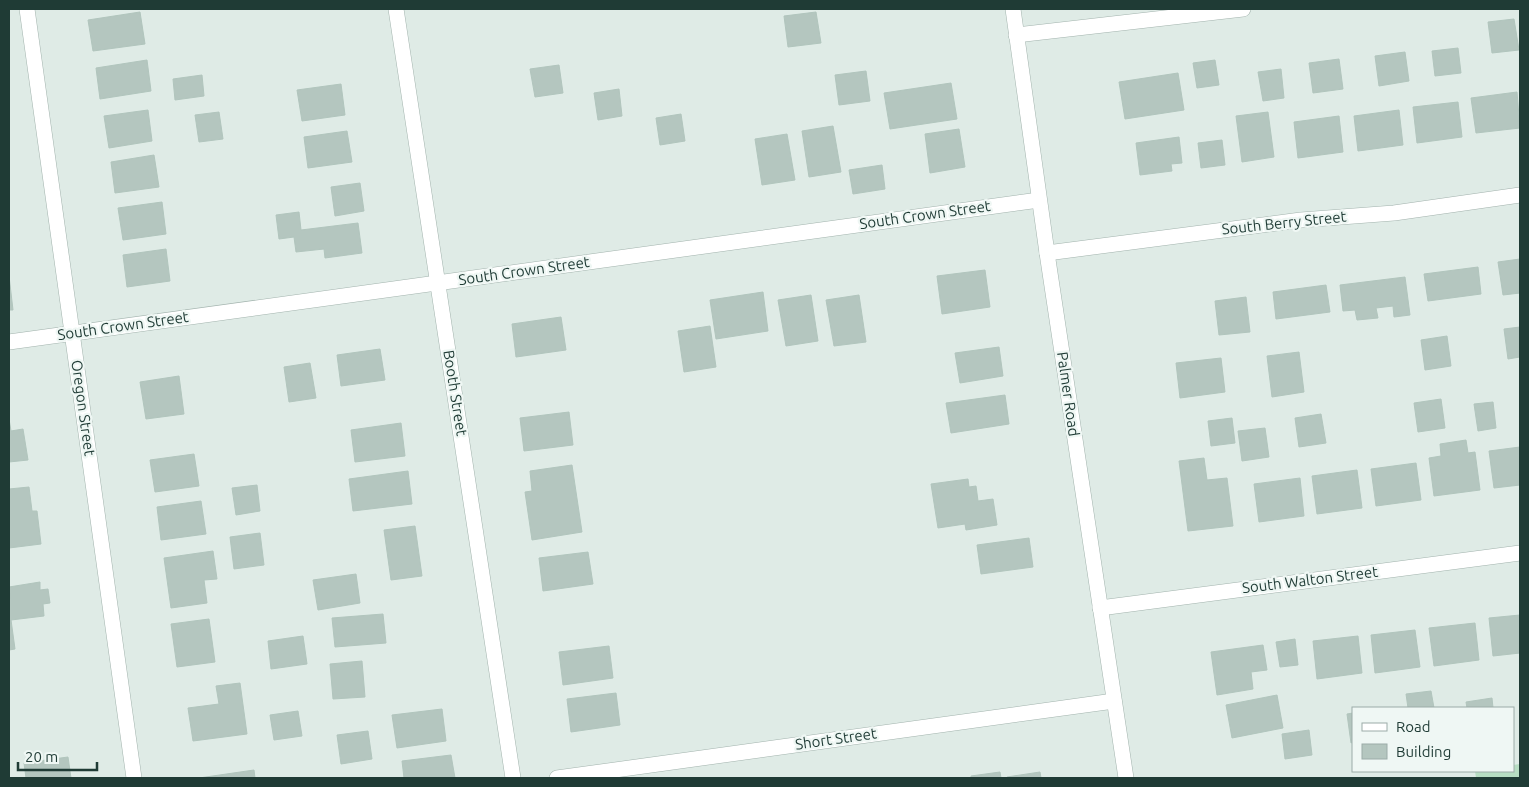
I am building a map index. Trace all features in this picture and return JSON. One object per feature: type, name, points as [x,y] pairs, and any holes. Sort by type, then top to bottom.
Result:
[{"type":"street","name":"Oregon Street","points":[[28,9],[134,778]]},
{"type":"street","name":"Booth Street","points":[[396,9],[513,778]]},
{"type":"street","name":"Palmer Road","points":[[1013,9],[1039,200],[1126,778]]},
{"type":"street","points":[[1016,35],[1243,9]]},
{"type":"street","name":"South Berry Street","points":[[1047,253],[1301,220],[1394,213],[1520,195]]},
{"type":"street","name":"South Crown Street","points":[[9,342],[1039,200]]},
{"type":"street","name":"South Walton Street","points":[[1100,608],[1520,553]]},
{"type":"street","name":"Short Street","points":[[557,778],[1114,700]]},
{"type":"green space","points":[[1520,764],[1520,778],[1476,778],[1475,772],[1514,772],[1514,765]]},
{"type":"building","points":[[140,12],[145,44],[93,51],[88,20]]},
{"type":"building","points":[[816,12],[821,43],[788,47],[784,16]]},
{"type":"building","points":[[1514,19],[1519,50],[1492,53],[1488,22]]},
{"type":"building","points":[[1458,48],[1461,73],[1435,76],[1432,51]]},
{"type":"building","points":[[1405,52],[1409,81],[1379,86],[1375,56]]},
{"type":"building","points":[[1339,59],[1343,89],[1313,93],[1309,63]]},
{"type":"building","points":[[147,60],[151,91],[100,99],[96,68]]},
{"type":"building","points":[[1215,60],[1219,85],[1197,88],[1193,63]]},
{"type":"building","points":[[559,65],[563,93],[535,97],[530,69]]},
{"type":"building","points":[[1281,69],[1284,98],[1263,101],[1258,72]]},
{"type":"building","points":[[866,71],[870,101],[839,105],[835,75]]},
{"type":"building","points":[[1178,73],[1184,110],[1125,119],[1119,82]]},
{"type":"building","points":[[202,75],[204,96],[175,100],[173,79]]},
{"type":"building","points":[[951,83],[957,119],[890,129],[884,93]]},
{"type":"building","points":[[341,84],[345,115],[302,121],[297,90]]},
{"type":"building","points":[[619,89],[622,116],[598,120],[594,93]]},
{"type":"building","points":[[1517,92],[1520,128],[1476,133],[1471,98]]},
{"type":"building","points":[[1458,102],[1462,137],[1417,143],[1413,107]]},
{"type":"building","points":[[148,110],[152,141],[109,148],[104,116]]},
{"type":"building","points":[[1399,110],[1403,145],[1358,151],[1354,116]]},
{"type":"building","points":[[219,112],[223,139],[199,142],[195,115]]},
{"type":"building","points":[[1268,112],[1274,157],[1242,162],[1236,116]]},
{"type":"building","points":[[681,114],[685,141],[660,145],[656,118]]},
{"type":"building","points":[[1339,116],[1343,152],[1298,158],[1294,122]]},
{"type":"building","points":[[833,126],[841,172],[809,177],[802,131]]},
{"type":"building","points":[[959,129],[965,167],[930,173],[925,134]]},
{"type":"building","points":[[347,131],[352,162],[308,168],[304,137]]},
{"type":"building","points":[[787,134],[795,180],[762,185],[755,139]]},
{"type":"building","points":[[1179,137],[1182,163],[1171,164],[1172,171],[1140,175],[1136,143]]},
{"type":"building","points":[[1222,140],[1225,165],[1201,168],[1198,143]]},
{"type":"building","points":[[154,155],[159,187],[115,193],[111,162]]},
{"type":"building","points":[[882,165],[885,189],[853,194],[849,170]]},
{"type":"building","points":[[360,183],[364,211],[335,216],[331,187]]},
{"type":"building","points":[[162,202],[166,234],[123,240],[118,208]]},
{"type":"building","points":[[299,212],[301,230],[358,223],[362,253],[325,258],[324,249],[296,252],[294,237],[279,239],[276,215]]},
{"type":"building","points":[[166,249],[170,281],[127,287],[123,255]]},
{"type":"building","points":[[1520,259],[1520,293],[1503,295],[1498,262]]},
{"type":"building","points":[[1478,267],[1481,294],[1428,301],[1424,274]]},
{"type":"building","points":[[985,270],[990,307],[942,314],[937,276]]},
{"type":"building","points":[[9,276],[13,310],[9,310]]},
{"type":"building","points":[[1405,277],[1410,315],[1394,317],[1393,306],[1376,308],[1378,318],[1357,320],[1355,310],[1343,311],[1340,285]]},
{"type":"building","points":[[1326,285],[1330,312],[1276,319],[1273,292]]},
{"type":"building","points":[[763,292],[768,331],[716,339],[710,300]]},
{"type":"building","points":[[811,295],[818,341],[786,346],[778,300]]},
{"type":"building","points":[[859,295],[866,342],[834,346],[826,300]]},
{"type":"building","points":[[1246,297],[1250,332],[1219,335],[1215,301]]},
{"type":"building","points":[[561,317],[566,350],[516,357],[512,324]]},
{"type":"building","points":[[710,326],[716,367],[684,372],[678,331]]},
{"type":"building","points":[[1520,327],[1520,357],[1508,359],[1504,329]]},
{"type":"building","points":[[1447,336],[1451,366],[1425,370],[1421,340]]},
{"type":"building","points":[[999,347],[1003,376],[960,383],[955,353]]},
{"type":"building","points":[[380,349],[385,380],[341,386],[337,355]]},
{"type":"building","points":[[1299,352],[1304,392],[1272,397],[1267,356]]},
{"type":"building","points":[[1221,358],[1225,392],[1180,398],[1176,363]]},
{"type":"building","points":[[310,363],[316,398],[289,402],[284,367]]},
{"type":"building","points":[[179,376],[184,414],[146,419],[140,382]]},
{"type":"building","points":[[1005,395],[1009,424],[951,433],[946,403]]},
{"type":"building","points":[[1441,399],[1445,428],[1418,432],[1414,403]]},
{"type":"building","points":[[1493,402],[1496,428],[1478,431],[1474,404]]},
{"type":"building","points":[[569,412],[573,445],[524,451],[520,418]]},
{"type":"building","points":[[1321,414],[1326,443],[1299,447],[1295,418]]},
{"type":"building","points":[[1232,418],[1235,443],[1211,446],[1208,421]]},
{"type":"building","points":[[9,419],[11,431],[23,429],[28,460],[9,462]]},
{"type":"building","points":[[401,423],[405,456],[355,462],[351,430]]},
{"type":"building","points":[[1265,428],[1269,457],[1242,461],[1238,431]]},
{"type":"building","points":[[1466,440],[1468,453],[1475,452],[1480,490],[1434,496],[1429,458],[1441,456],[1440,444]]},
{"type":"building","points":[[1520,447],[1520,485],[1494,488],[1489,451]]},
{"type":"building","points":[[194,454],[199,486],[155,492],[150,460]]},
{"type":"building","points":[[1204,458],[1207,480],[1227,478],[1233,526],[1188,531],[1179,461]]},
{"type":"building","points":[[1416,463],[1421,500],[1376,506],[1371,469]]},
{"type":"building","points":[[572,465],[582,532],[532,540],[525,492],[532,491],[530,471]]},
{"type":"building","points":[[1357,470],[1362,508],[1317,514],[1312,476]]},
{"type":"building","points":[[408,471],[412,504],[353,511],[349,479]]},
{"type":"building","points":[[1300,478],[1304,516],[1259,522],[1254,484]]},
{"type":"building","points":[[968,479],[969,487],[976,486],[978,501],[993,499],[997,525],[966,530],[965,524],[938,528],[931,484]]},
{"type":"building","points":[[257,485],[260,511],[236,515],[232,488]]},
{"type":"building","points":[[29,487],[32,511],[37,511],[41,544],[9,548],[9,489]]},
{"type":"building","points":[[201,501],[206,534],[161,540],[157,507]]},
{"type":"building","points":[[415,526],[422,576],[391,580],[384,530]]},
{"type":"building","points":[[260,533],[264,565],[234,569],[230,537]]},
{"type":"building","points":[[1029,538],[1033,567],[981,574],[977,545]]},
{"type":"building","points":[[213,551],[217,579],[204,580],[207,603],[171,608],[164,558]]},
{"type":"building","points":[[588,552],[593,584],[543,591],[539,558]]},
{"type":"building","points":[[356,574],[360,603],[318,610],[313,580]]},
{"type":"building","points":[[40,582],[40,590],[48,589],[50,603],[43,604],[44,616],[11,620],[15,649],[9,650],[9,587]]},
{"type":"building","points":[[383,614],[386,643],[335,647],[332,618]]},
{"type":"building","points":[[1520,615],[1520,653],[1493,656],[1489,618]]},
{"type":"building","points":[[209,619],[215,662],[177,667],[171,624]]},
{"type":"building","points":[[1475,623],[1479,660],[1434,666],[1429,628]]},
{"type":"building","points":[[1415,630],[1420,667],[1375,673],[1371,635]]},
{"type":"building","points":[[303,636],[307,664],[271,669],[268,641]]},
{"type":"building","points":[[1358,636],[1362,673],[1317,679],[1313,641]]},
{"type":"building","points":[[1295,639],[1298,665],[1280,667],[1276,642]]},
{"type":"building","points":[[1263,645],[1267,670],[1251,672],[1253,689],[1217,695],[1211,652]]},
{"type":"building","points":[[609,646],[613,678],[563,685],[559,652]]},
{"type":"building","points":[[362,661],[365,697],[333,699],[330,664]]},
{"type":"building","points":[[240,683],[247,734],[193,741],[188,708],[219,704],[216,686]]},
{"type":"building","points":[[1431,691],[1434,707],[1408,707],[1406,694]]},
{"type":"building","points":[[616,693],[620,725],[571,732],[567,699]]},
{"type":"building","points":[[1277,695],[1283,728],[1232,738],[1226,705]]},
{"type":"building","points":[[1492,698],[1493,707],[1467,707],[1466,702]]},
{"type":"building","points":[[442,709],[446,741],[397,748],[392,715]]},
{"type":"building","points":[[298,711],[302,736],[274,740],[270,715]]},
{"type":"building","points":[[1352,713],[1351,743],[1347,714]]},
{"type":"building","points":[[1309,730],[1312,755],[1285,759],[1282,734]]},
{"type":"building","points":[[368,731],[372,759],[341,764],[337,735]]},
{"type":"building","points":[[451,755],[455,778],[404,778],[402,761]]},
{"type":"building","points":[[68,757],[71,778],[26,778],[24,763]]},
{"type":"building","points":[[254,770],[255,778],[199,778]]},
{"type":"building","points":[[1000,772],[1001,778],[971,778],[971,776]]},
{"type":"building","points":[[1040,772],[1041,778],[1007,778],[1007,777]]}]
